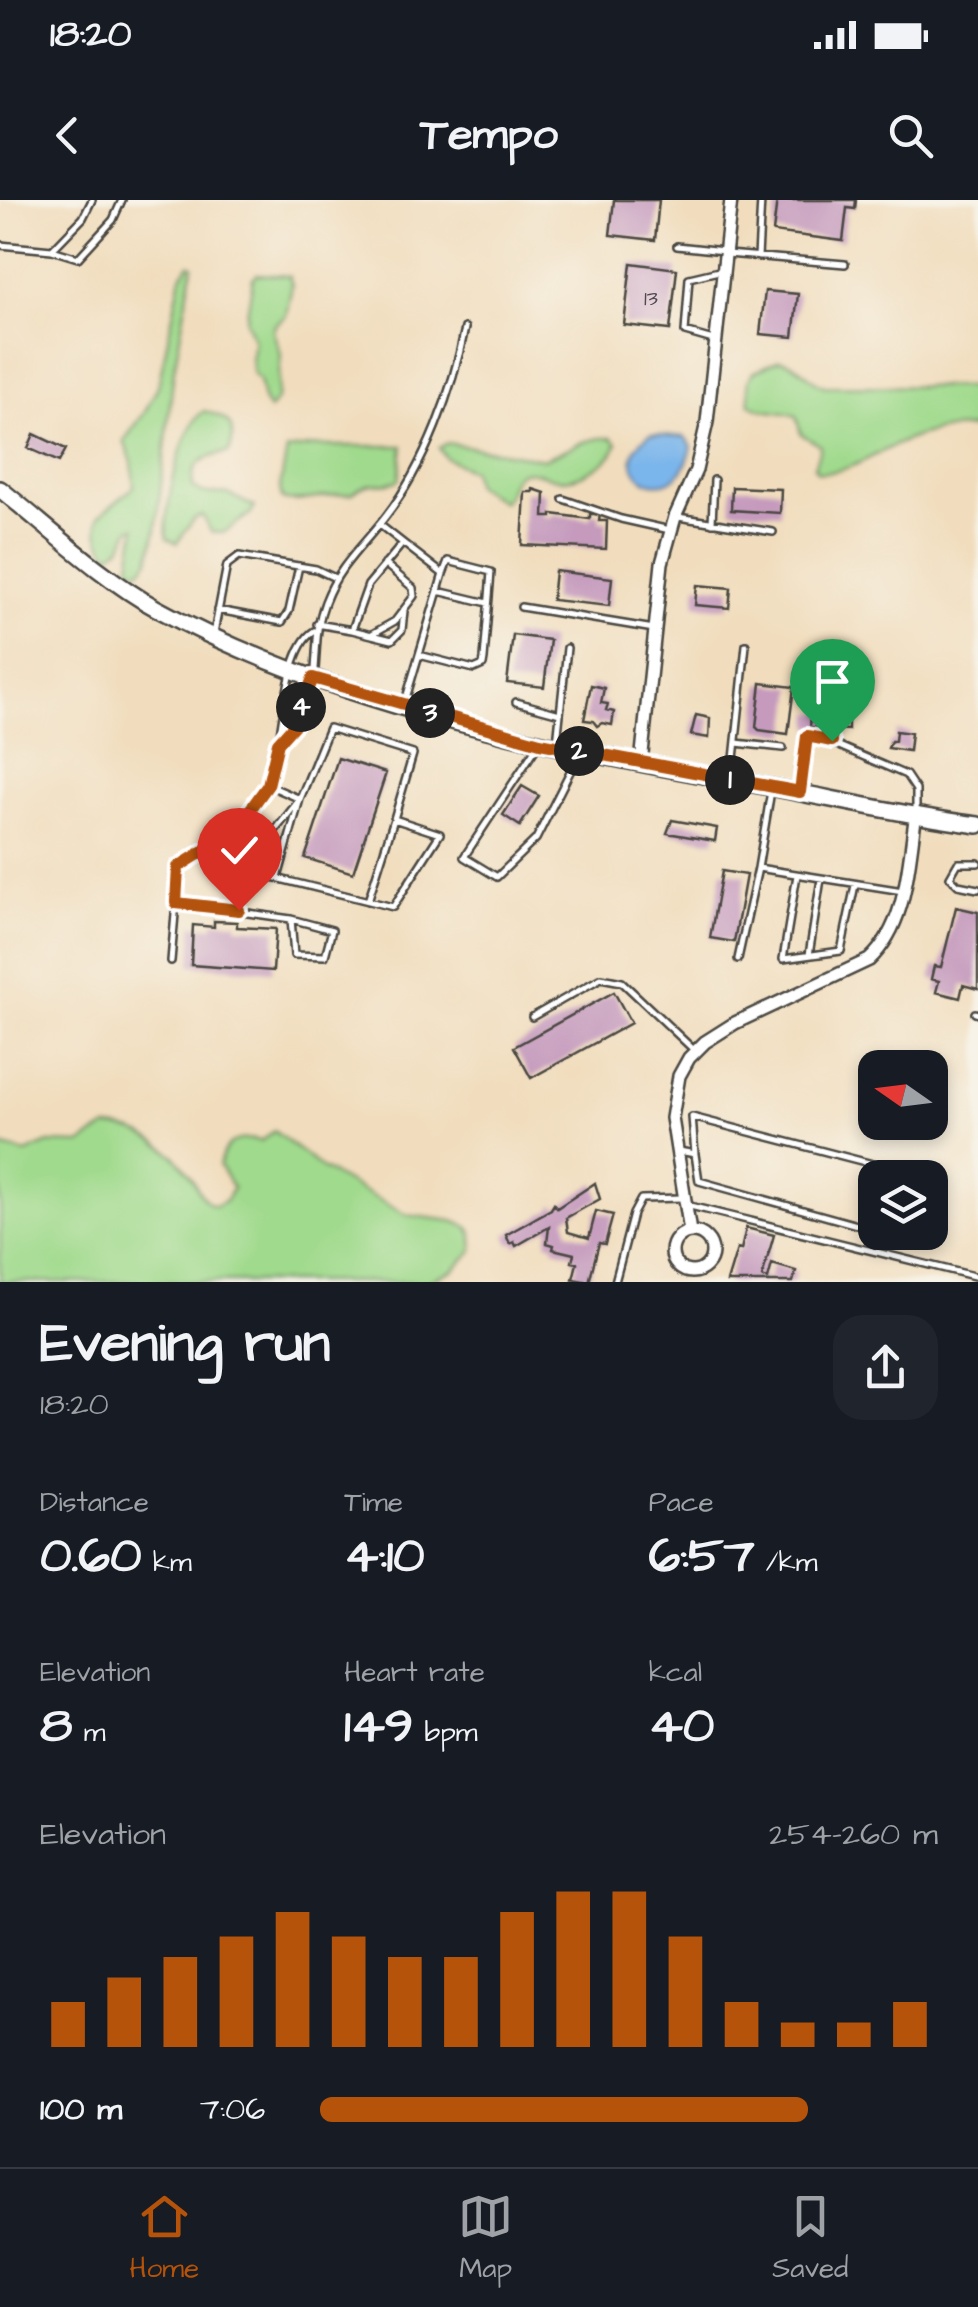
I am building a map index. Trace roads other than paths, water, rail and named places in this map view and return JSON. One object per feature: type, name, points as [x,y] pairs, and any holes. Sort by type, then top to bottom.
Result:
[{"type":"main road","points":[[0,488],[130,592],[242,652],[313,678],[580,752],[978,825]]},
{"type":"street","points":[[641,763],[662,563],[701,454],[731,200]]},
{"type":"street","points":[[690,1232],[672,1118],[678,1076],[696,1051],[735,1023],[869,960],[890,935],[903,891],[916,814]]},
{"type":"lane","points":[[52,250],[83,218],[92,200]]},
{"type":"lane","points":[[0,245],[52,250],[78,258],[113,220],[122,200]]},
{"type":"lane","points":[[758,256],[761,200]]},
{"type":"lane","points":[[678,246],[845,264]]},
{"type":"lane","points":[[716,341],[684,332],[689,278],[722,270]]},
{"type":"lane","points":[[171,961],[178,867],[234,832],[268,785],[299,651],[316,627],[347,558],[379,524],[416,468],[458,364],[465,328]]},
{"type":"lane","points":[[712,522],[714,480]]},
{"type":"lane","points":[[563,499],[621,519],[673,524],[712,522],[773,532]]},
{"type":"lane","points":[[379,524],[443,574]]},
{"type":"lane","points":[[352,630],[361,600],[403,543]]},
{"type":"lane","points":[[213,636],[227,566],[240,556],[299,566],[336,579]]},
{"type":"lane","points":[[404,706],[419,655],[443,574],[448,561],[488,570],[492,576],[484,659],[478,668],[419,655]]},
{"type":"lane","points":[[372,634],[384,630],[414,596],[414,588],[385,564]]},
{"type":"lane","points":[[218,610],[282,622],[289,611],[299,566]]},
{"type":"lane","points":[[438,591],[489,604]]},
{"type":"lane","points":[[521,607],[654,629]]},
{"type":"lane","points":[[316,627],[352,630],[388,640],[398,635],[403,626],[404,611]]},
{"type":"lane","points":[[278,743],[295,724],[313,678],[316,627]]},
{"type":"lane","points":[[732,780],[746,646]]},
{"type":"lane","points":[[568,648],[560,714],[548,744],[464,857],[497,877],[536,839],[580,752]]},
{"type":"lane","points":[[516,702],[560,714]]},
{"type":"lane","points":[[278,878],[300,799],[328,728],[413,754],[368,901]]},
{"type":"lane","points":[[800,792],[804,745],[807,736],[816,736],[906,775],[916,790],[916,814]]},
{"type":"lane","points":[[736,743],[783,748]]},
{"type":"lane","points":[[268,785],[300,799]]},
{"type":"lane","points":[[738,959],[772,788]]},
{"type":"lane","points":[[300,799],[244,870],[393,907],[440,834],[394,819]]},
{"type":"lane","points":[[978,863],[958,863],[950,876],[958,884],[978,889]]},
{"type":"lane","points":[[758,868],[903,891]]},
{"type":"lane","points":[[797,874],[782,959],[841,951],[855,884]]},
{"type":"lane","points":[[809,956],[822,878]]},
{"type":"lane","points":[[176,903],[292,920],[332,930],[325,956],[294,955],[292,920]]},
{"type":"lane","points":[[532,1017],[602,978],[610,978],[622,982],[696,1051]]},
{"type":"lane","points":[[858,1160],[692,1117],[698,1181],[858,1225]]},
{"type":"lane","points":[[679,1152],[695,1154]]},
{"type":"lane","points":[[615,1282],[632,1214],[642,1198],[686,1202],[978,1277]]},
{"type":"water","points":[[651,434],[685,437],[692,446],[683,468],[671,480],[658,484],[636,472],[633,460],[637,447]]}]
